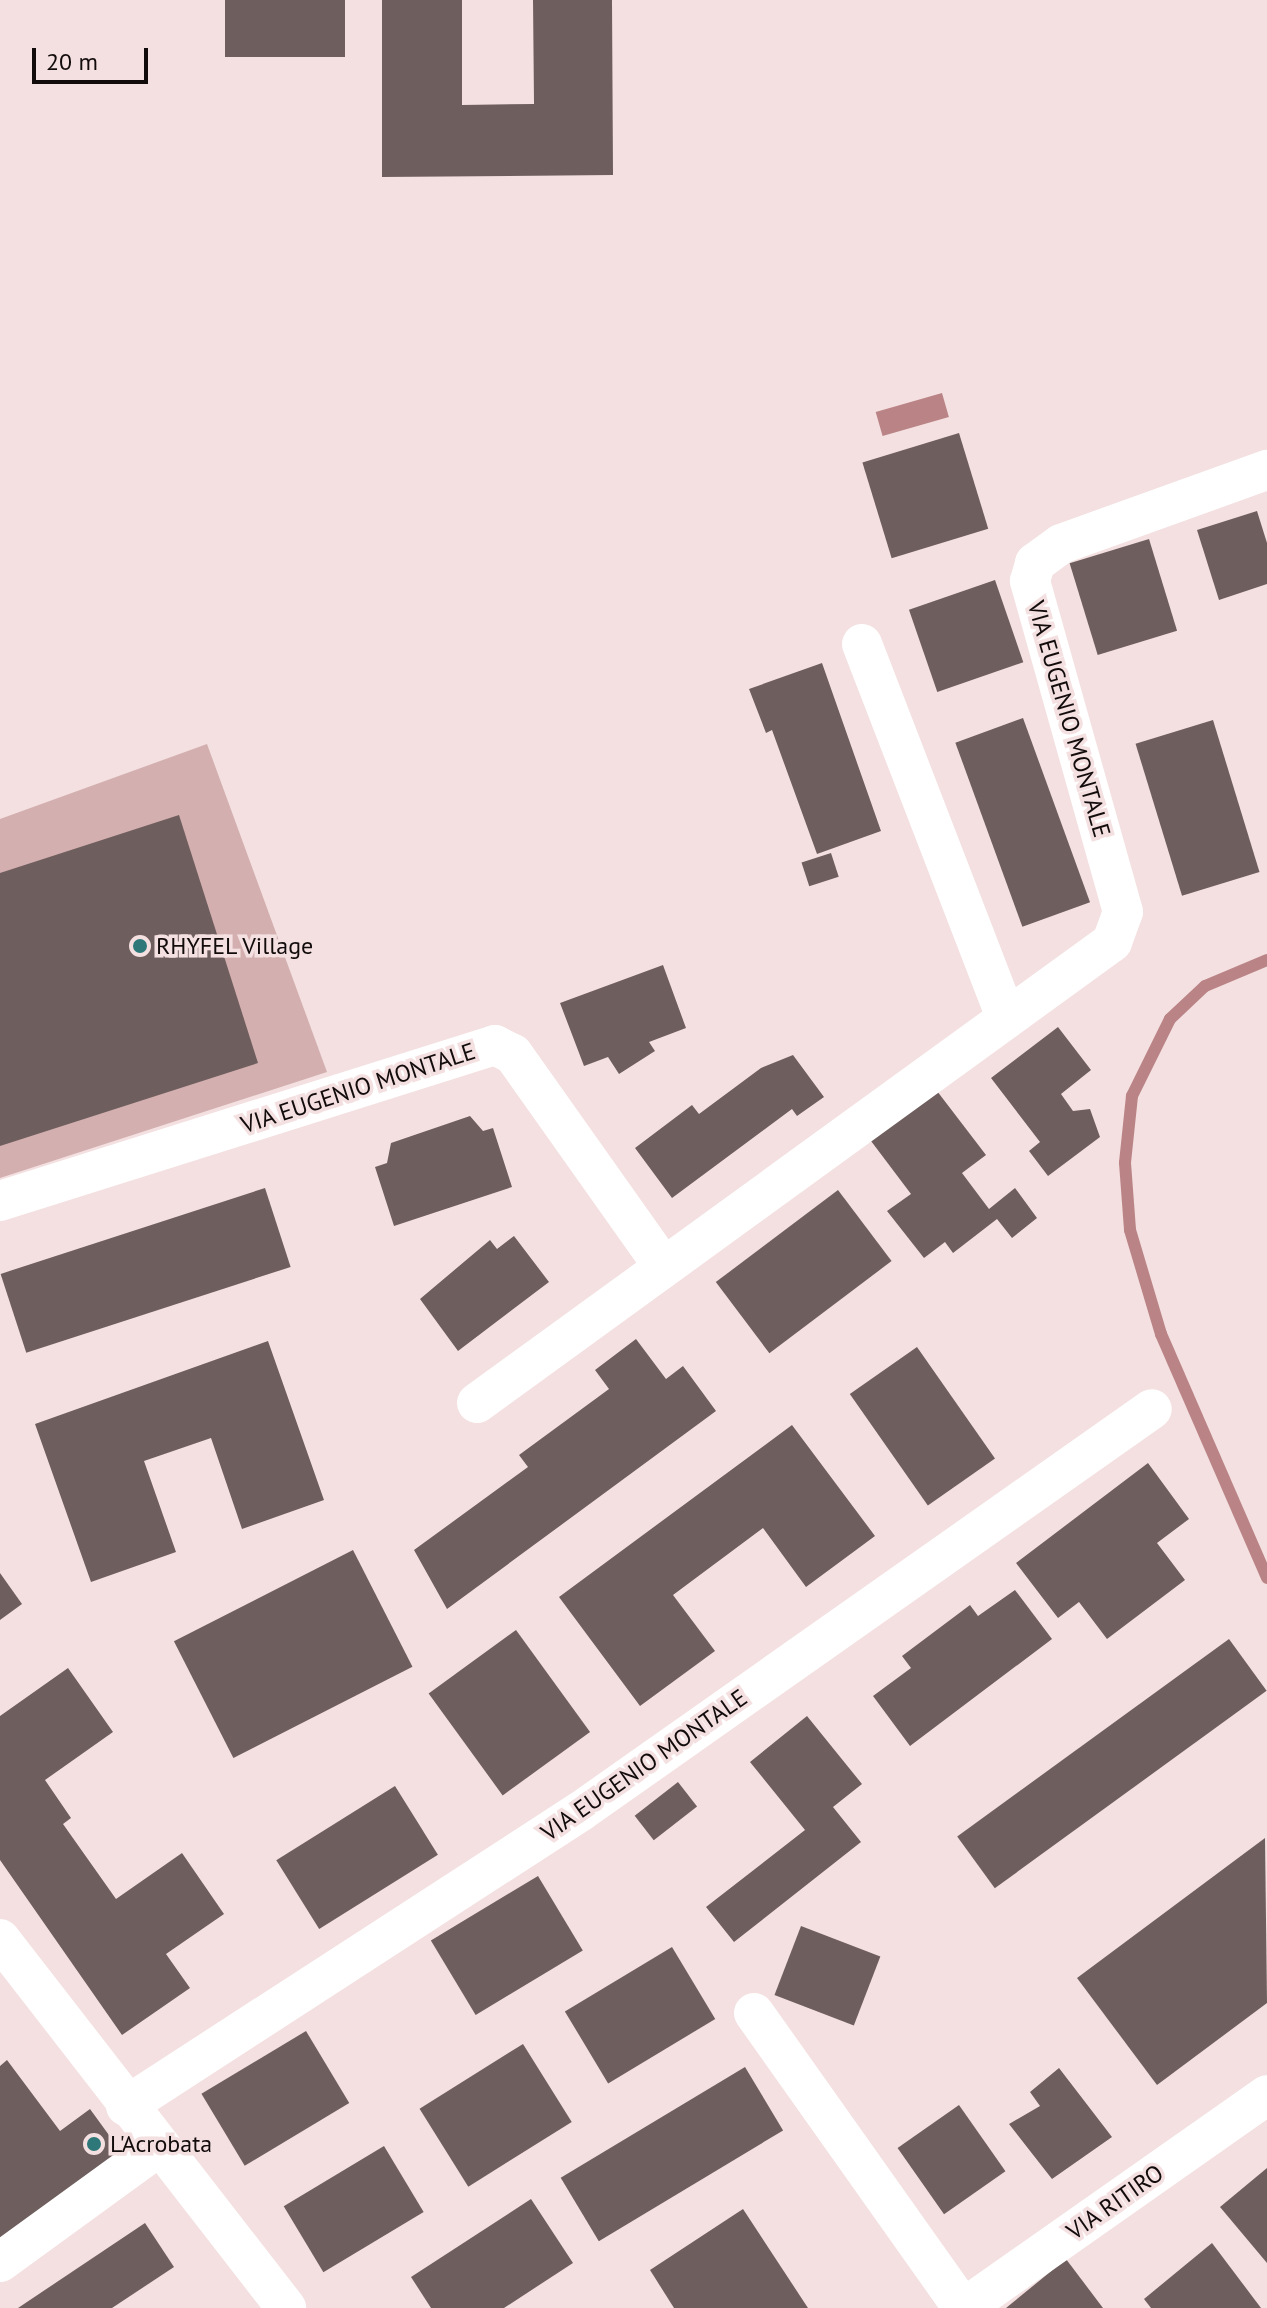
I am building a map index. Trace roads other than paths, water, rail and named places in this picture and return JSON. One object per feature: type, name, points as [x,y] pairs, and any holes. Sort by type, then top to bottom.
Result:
[{"type":"street","name":"VIA EUGENIO MONTALE","points":[[477,1403],[1006,1018],[1122,928],[1030,581],[1035,563],[1061,544],[1267,470]]},
{"type":"street","points":[[862,644],[1006,1018]]},
{"type":"street","name":"VIA EUGENIO MONTALE","points":[[0,1201],[495,1045],[513,1054],[663,1266]]},
{"type":"street","name":"VIA EUGENIO MONTALE","points":[[126,2106],[581,1811],[1152,1409]]},
{"type":"street","points":[[0,1939],[126,2106],[286,2308]]},
{"type":"street","name":"VIA RITIRO","points":[[754,2013],[964,2308],[1267,2095]]},
{"type":"street","points":[[0,2262],[158,2147]]},
{"type":"waterway","points":[[1267,960],[1205,986],[1170,1019],[1132,1096],[1125,1163],[1130,1230],[1161,1334],[1267,1578]]},
{"type":"place","name":"RHYFEL Village","points":[[140,946]]},
{"type":"place","name":"L'Acrobata","points":[[94,2144]]}]
